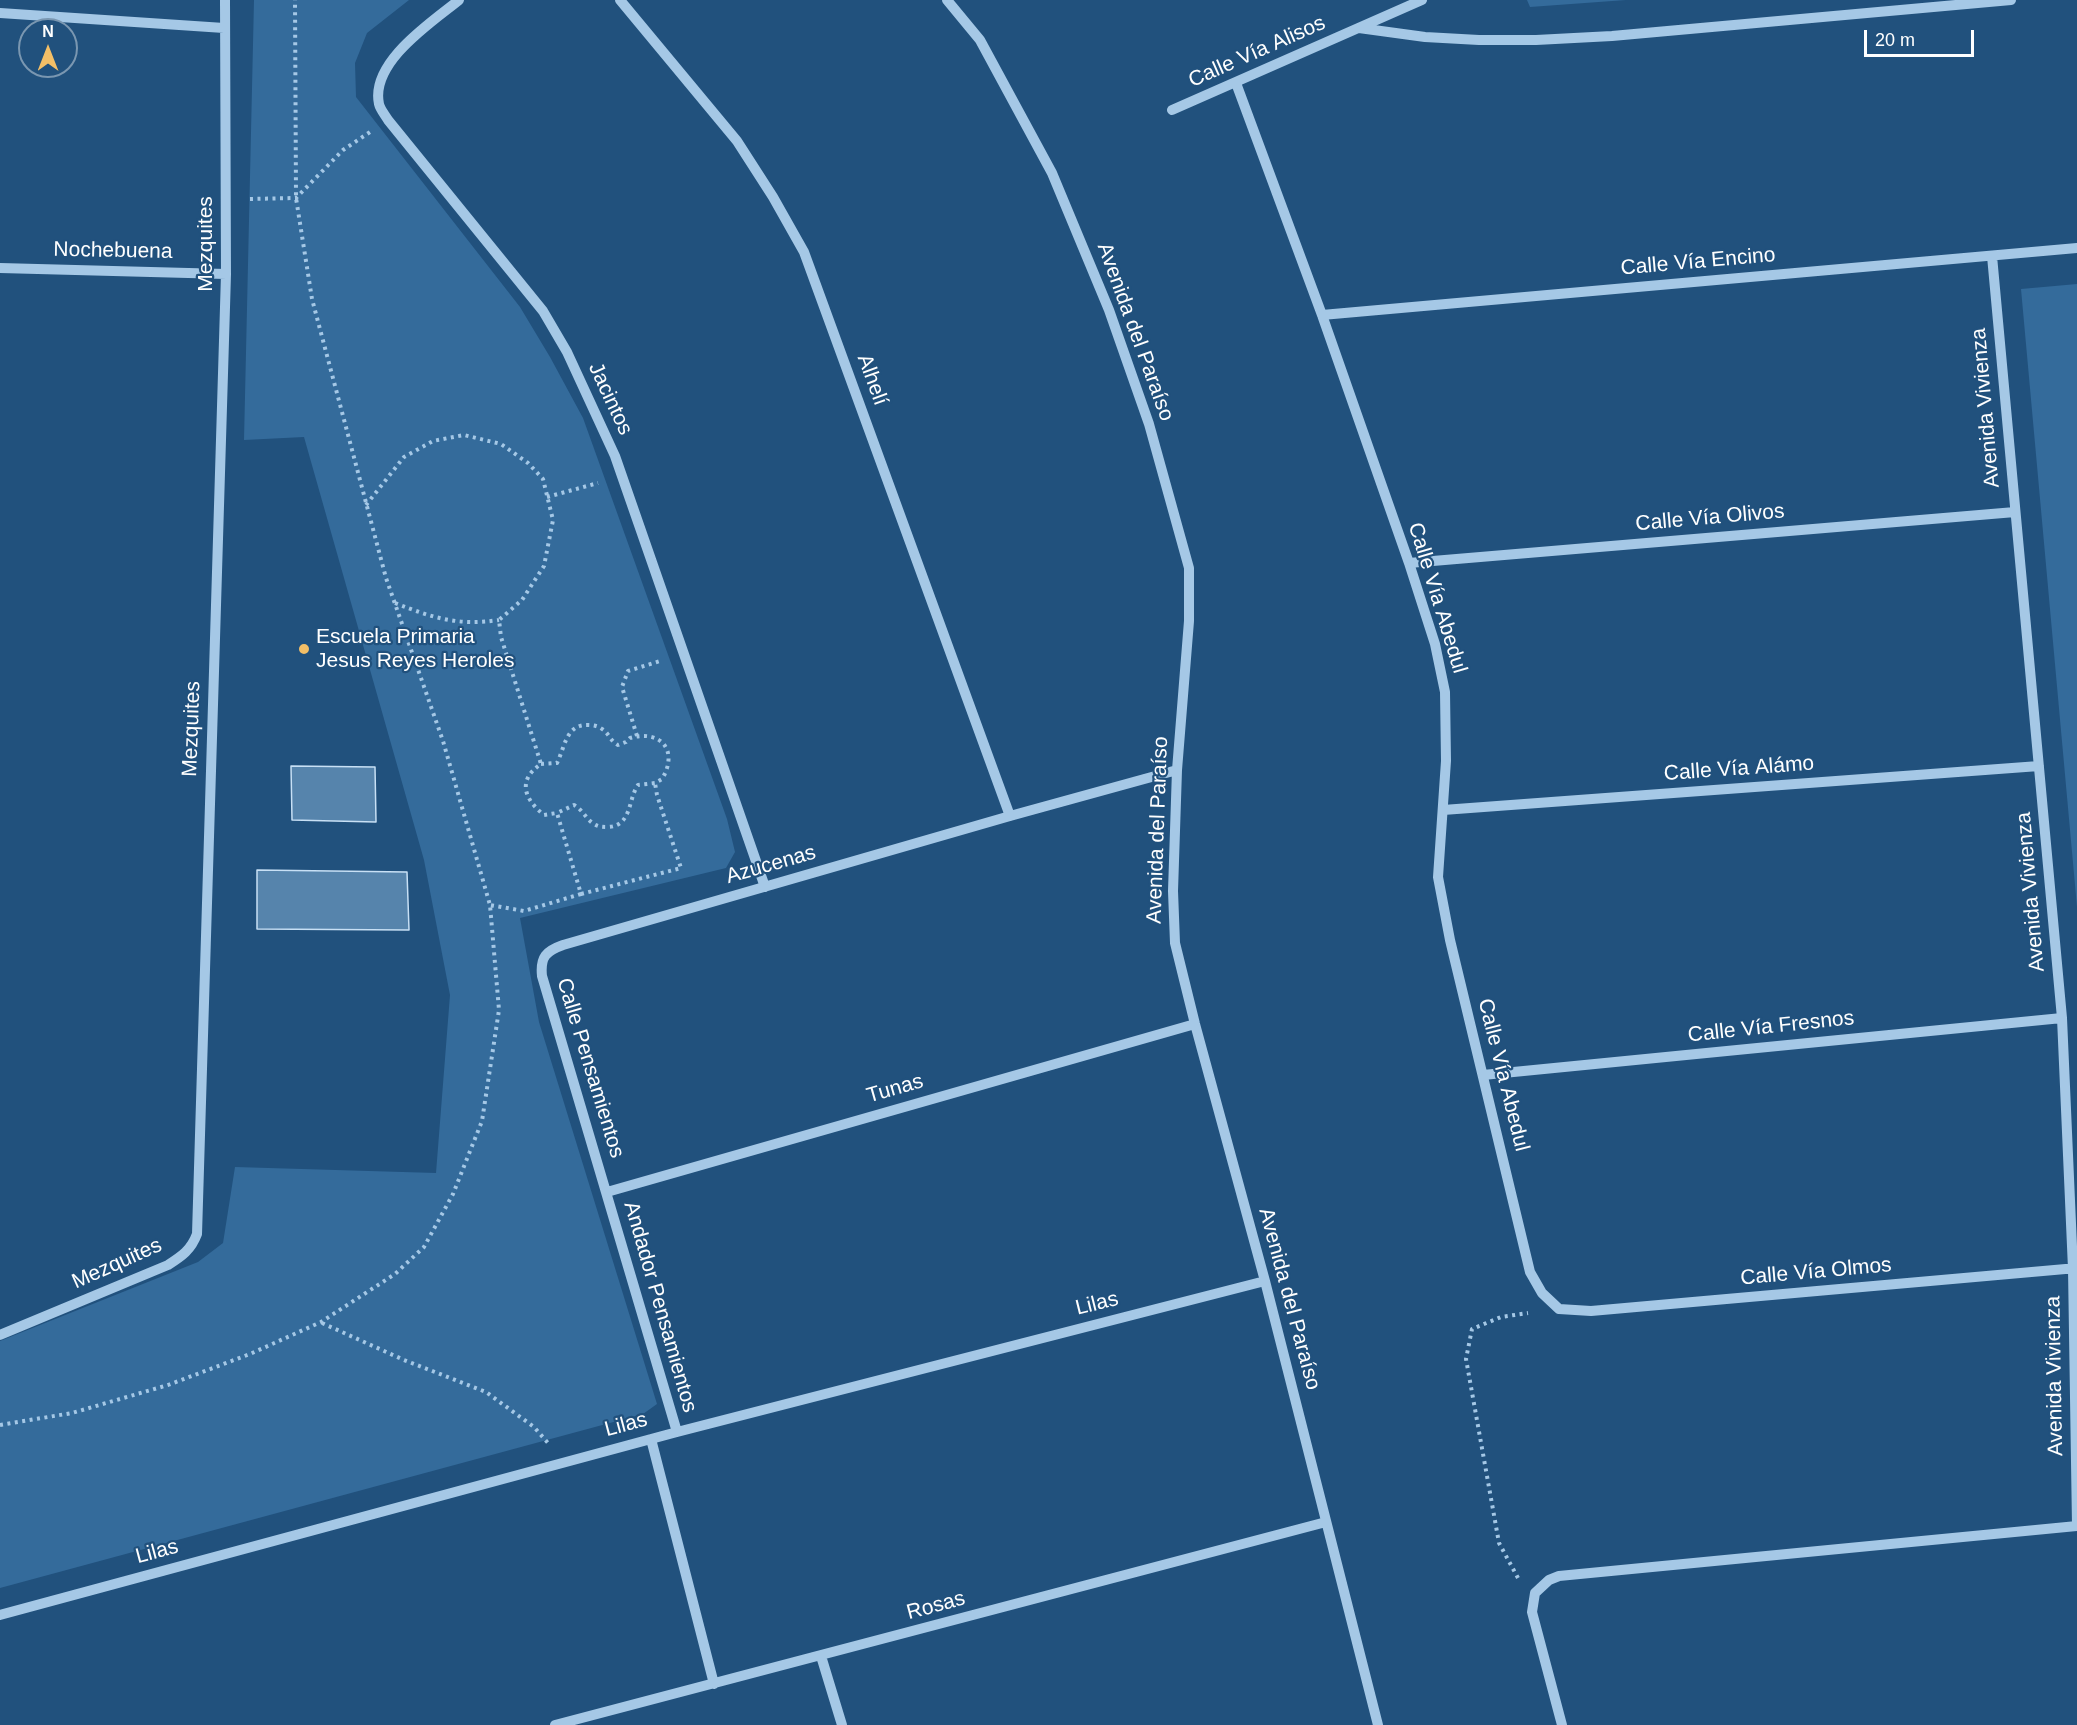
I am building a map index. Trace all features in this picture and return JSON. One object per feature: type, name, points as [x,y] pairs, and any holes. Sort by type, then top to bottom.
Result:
[{"type":"street","name":"Mezquites","points":[[0,1335],[168,1265],[187,1252],[193,1245],[196,1234],[226,274],[225,0]]},
{"type":"street","name":"Jacintos","points":[[459,0],[409,40],[393,57],[380,84],[379,104],[388,120],[543,311],[567,352],[615,456],[765,887]]},
{"type":"street","name":"Alhelí","points":[[620,0],[737,141],[773,197],[804,252],[1010,816]]},
{"type":"street","name":"Avenida del Paraíso","points":[[947,0],[980,40],[1053,174],[1109,310],[1149,424],[1189,568],[1189,621],[1178,771],[1173,891],[1175,943],[1265,1281],[1378,1725]]},
{"type":"street","name":"Calle Vía Alisos","points":[[1173,110],[1422,0]]},
{"type":"street","points":[[1359,28],[1425,37],[1536,40],[1612,36],[2010,0]]},
{"type":"street","points":[[0,13],[224,28]]},
{"type":"street","name":"Calle Vía Abedul","points":[[1236,83],[1322,315],[1435,644],[1445,692],[1446,761],[1438,877],[1450,940],[1530,1272],[1542,1293],[1559,1310]]},
{"type":"street","name":"Calle Vía Encino","points":[[1322,315],[2077,248]]},
{"type":"street","name":"Avenida Vivienza","points":[[1992,256],[2062,1018],[2075,1268],[2077,1526]]},
{"type":"street","name":"Nochebuena","points":[[0,268],[226,274]]},
{"type":"street","name":"Calle Vía Olivos","points":[[1409,563],[2015,512]]},
{"type":"street","name":"Calle Vía Alámo","points":[[1443,810],[2039,766]]},
{"type":"street","name":"Azucenas","points":[[544,956],[552,949],[563,945],[1010,816],[1178,771]]},
{"type":"street","name":"Calle Pensamientos","points":[[544,956],[541,965],[542,976],[607,1192]]},
{"type":"street","name":"Calle Vía Fresnos","points":[[1483,1075],[2062,1018]]},
{"type":"street","name":"Tunas","points":[[607,1192],[1195,1024]]},
{"type":"street","name":"Andador Pensamientos","points":[[607,1192],[676,1432]]},
{"type":"street","name":"Calle Vía Olmos","points":[[1559,1310],[1624,1309],[2075,1268]]},
{"type":"street","name":"Lilas","points":[[0,1615],[676,1432],[1265,1281]]},
{"type":"street","points":[[651,1439],[714,1684]]},
{"type":"street","name":"Rosas","points":[[555,1725],[589,1720],[714,1684],[1326,1522]]},
{"type":"street","points":[[1562,1725],[1532,1612],[1535,1593],[1549,1580],[1559,1576],[2077,1526]]},
{"type":"street","points":[[821,1656],[842,1725]]},
{"type":"path","points":[[0,1425],[72,1413],[168,1385],[250,1354],[321,1322],[395,1274],[424,1247],[453,1194],[482,1121],[499,1010],[490,905],[443,741],[394,603],[312,299],[296,198],[295,0]]},
{"type":"path","points":[[225,199],[296,198],[343,150],[388,120]]},
{"type":"path","points":[[366,506],[404,457],[433,441],[464,435],[501,444],[528,463],[543,479],[553,520],[544,566],[522,600],[499,620],[476,623],[445,620],[394,603]]},
{"type":"path","points":[[547,497],[622,476]]},
{"type":"path","points":[[499,620],[501,637],[541,764]]},
{"type":"path","points":[[637,736],[622,687],[628,671],[683,653]]},
{"type":"path","points":[[595,725],[604,730],[612,742],[618,746],[637,736],[654,736],[668,749],[670,761],[667,772],[655,783],[638,785],[632,794],[631,806],[625,819],[612,827],[600,827],[591,822],[581,809],[574,805],[556,813],[544,815],[527,799],[526,786],[530,772],[541,764],[557,763],[569,733],[574,728],[595,725]]},
{"type":"path","points":[[490,905],[524,911],[681,868],[655,783]]},
{"type":"path","points":[[556,813],[581,894]]},
{"type":"path","points":[[1535,1593],[1516,1577],[1499,1543],[1466,1359],[1472,1329],[1502,1317],[1559,1310]]},
{"type":"path","points":[[321,1322],[404,1360],[486,1392],[534,1427],[565,1462]]},
{"type":"shaded area","points":[[254,0],[409,0],[367,33],[355,63],[356,97],[520,307],[583,418],[727,819],[735,852],[726,868],[520,918],[539,1022],[657,1404],[643,1414],[0,1588],[0,1341],[198,1262],[223,1243],[235,1167],[436,1173],[450,995],[424,860],[304,437],[244,440]]},
{"type":"shaded area","points":[[1527,0],[1626,0],[1530,7]]},
{"type":"shaded area","points":[[2077,284],[2077,907],[2021,289]]},
{"type":"building","points":[[291,766],[375,767],[376,822],[292,820]]},
{"type":"building","points":[[257,870],[407,872],[409,930],[257,929]]},
{"type":"place","name":"Escuela Primaria Jesus Reyes Heroles","points":[[304,649]]}]
